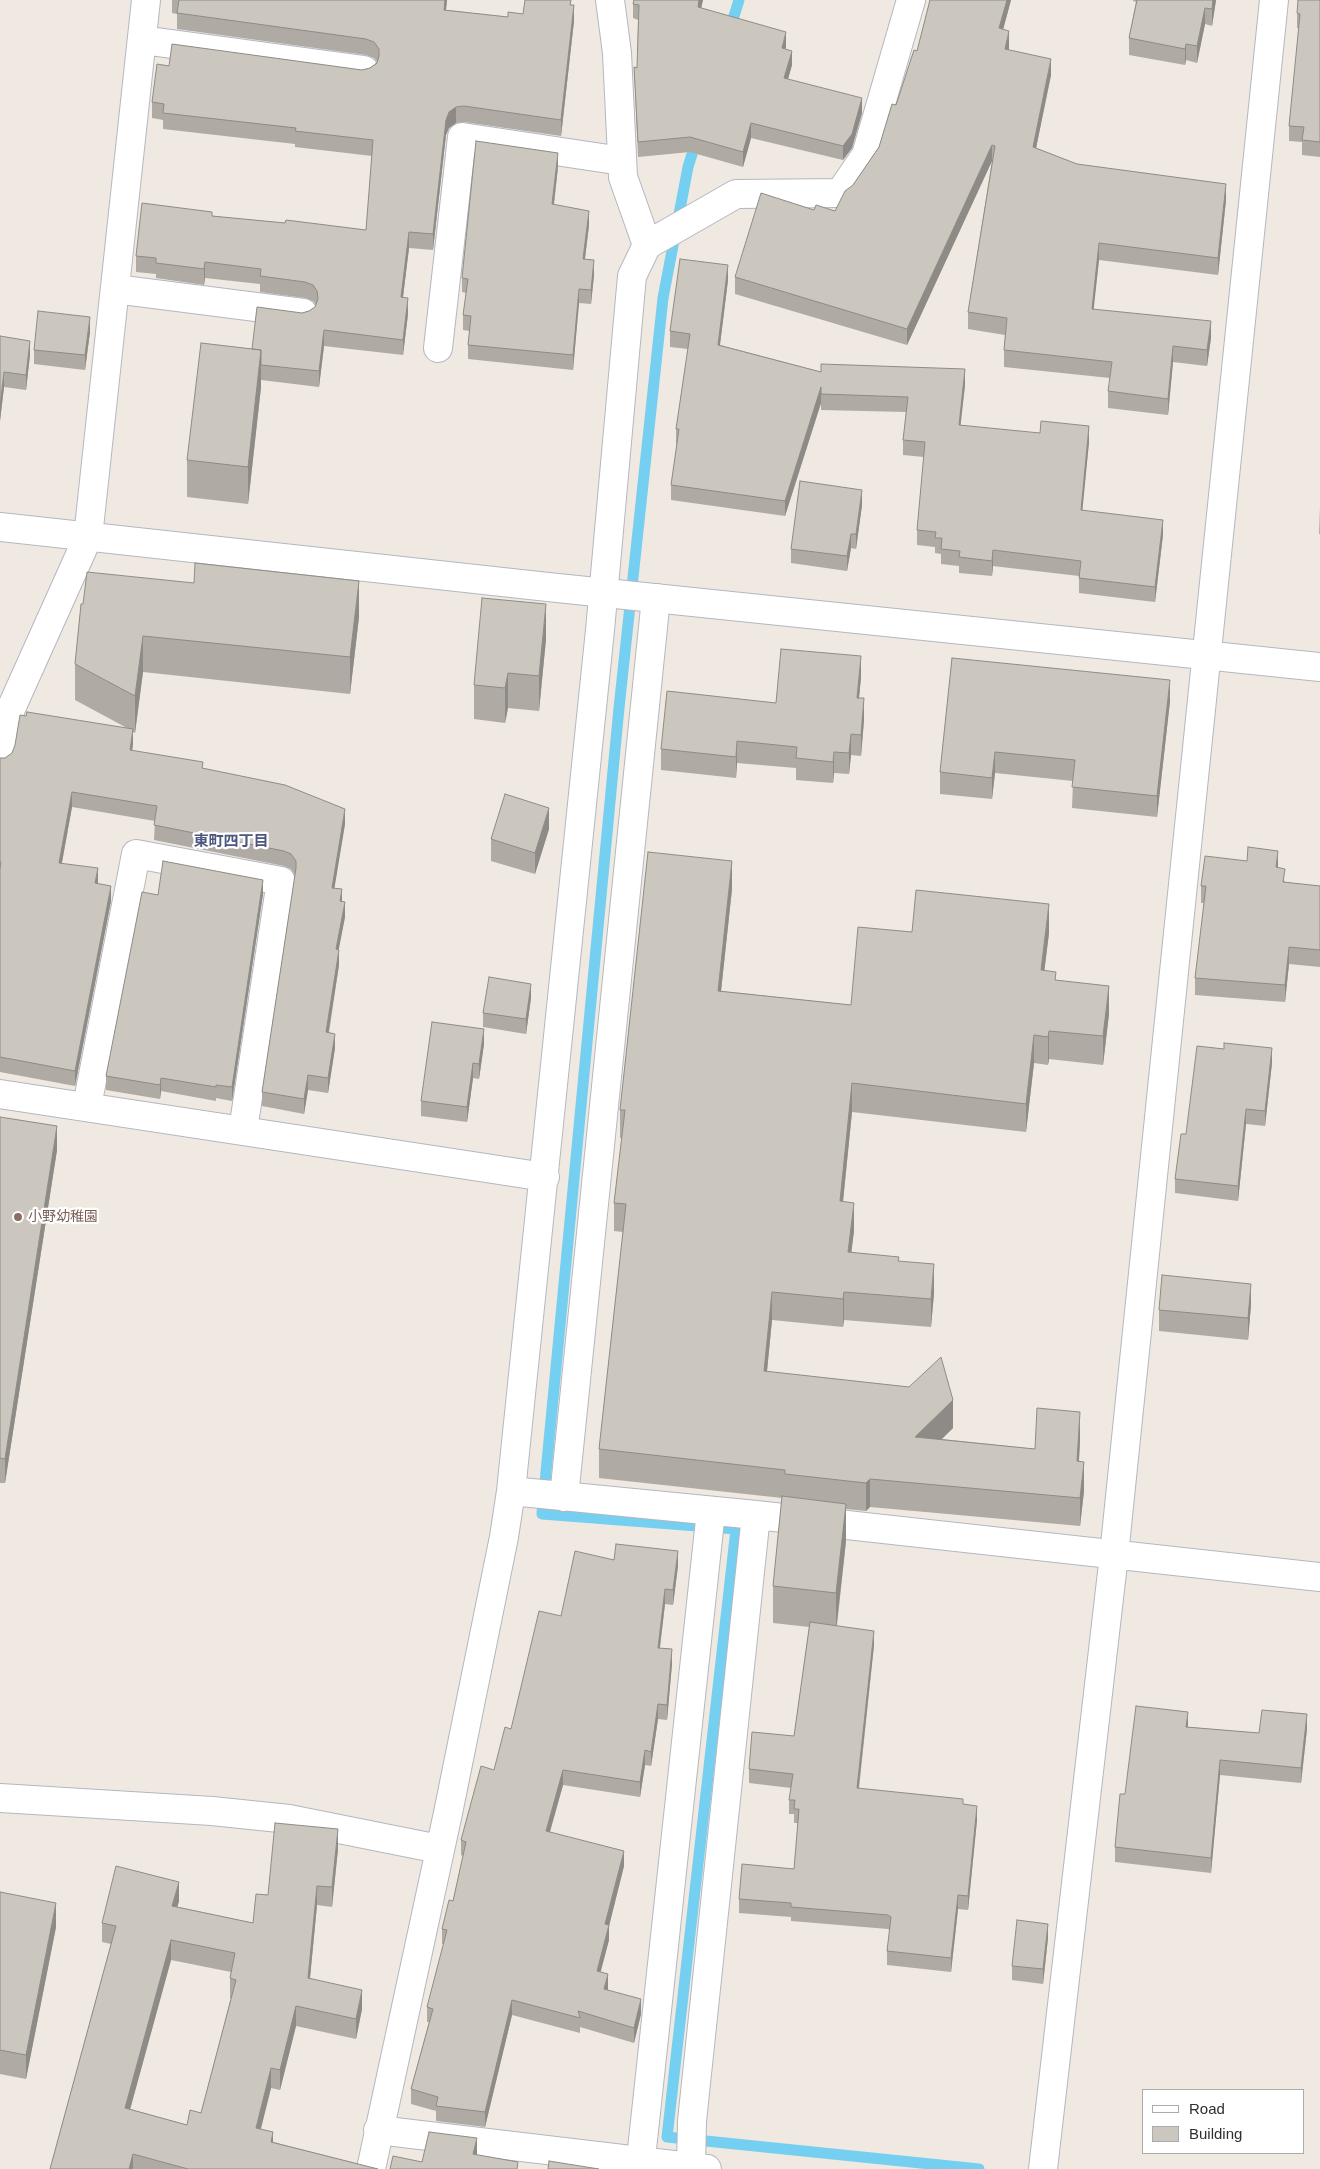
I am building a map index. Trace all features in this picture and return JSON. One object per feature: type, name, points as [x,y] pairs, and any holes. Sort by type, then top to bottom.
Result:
[{"type":"street","points":[[0,758],[6,722],[88,537],[146,0]]},
{"type":"street","points":[[610,0],[617,53],[623,178],[646,245]]},
{"type":"street","points":[[371,2169],[504,1537],[511,1491],[604,593],[632,276],[646,245],[736,194],[840,193],[866,155],[911,0]]},
{"type":"street","points":[[1043,2169],[1114,1554],[1274,0]]},
{"type":"street","points":[[142,40],[364,70]]},
{"type":"street","points":[[438,348],[462,137],[622,161]]},
{"type":"street","points":[[115,289],[303,313]]},
{"type":"street","points":[[0,527],[604,593],[1320,667]]},
{"type":"street","points":[[564,1497],[656,598]]},
{"type":"street","points":[[87,1106],[136,854],[281,881],[243,1130]]},
{"type":"street","points":[[0,1094],[243,1130],[544,1178]]},
{"type":"street","points":[[511,1491],[756,1515],[1320,1577]]},
{"type":"street","points":[[636,2166],[642,2149],[711,1511]]},
{"type":"street","points":[[378,2130],[636,2166],[699,2168],[692,2121],[756,1515]]},
{"type":"street","points":[[0,1798],[212,1811],[289,1819],[439,1849]]},
{"type":"building","points":[[179,0],[445,0],[444,10],[508,17],[508,12],[523,14],[525,0],[571,0],[570,5],[574,5],[561,120],[464,106],[456,107],[449,112],[446,120],[433,234],[409,232],[401,297],[408,298],[403,340],[324,330],[319,371],[261,365],[261,350],[252,349],[257,307],[302,313],[309,311],[315,307],[318,299],[317,291],[313,285],[305,282],[260,276],[261,269],[205,262],[204,269],[156,263],[156,258],[136,256],[142,203],[212,212],[212,216],[285,223],[286,220],[366,230],[373,140],[295,131],[296,128],[163,113],[164,104],[152,102],[157,64],[169,66],[172,44],[362,70],[370,68],[377,63],[379,49],[374,42],[366,39],[177,13]]},
{"type":"building","points":[[634,0],[699,0],[698,7],[786,32],[782,48],[792,51],[784,78],[862,98],[852,134],[843,146],[751,123],[743,152],[690,137],[638,142],[634,67],[637,68],[639,5],[633,4]]},
{"type":"building","points":[[930,0],[1007,0],[999,28],[1009,31],[1005,49],[1051,59],[1033,147],[1077,164],[1226,184],[1218,258],[1099,243],[1092,309],[1211,321],[1207,350],[1173,346],[1168,399],[1108,391],[1112,362],[1004,350],[1007,318],[968,312],[995,146],[992,145],[907,329],[735,277],[761,193],[814,210],[816,205],[835,211],[845,191],[853,185],[879,147],[892,104],[896,105],[914,50],[917,51]]},
{"type":"building","points":[[1137,0],[1213,0],[1212,9],[1205,8],[1197,46],[1186,44],[1185,49],[1129,38]]},
{"type":"building","points":[[1298,0],[1320,0],[1320,142],[1302,140],[1304,127],[1289,126],[1300,14],[1297,13]]},
{"type":"building","points":[[476,141],[558,153],[552,204],[589,211],[583,259],[594,260],[591,290],[579,289],[573,355],[468,345],[471,316],[463,315],[468,279],[462,278]]},
{"type":"building","points":[[680,259],[728,265],[718,345],[821,372],[821,364],[965,369],[959,425],[1040,433],[1041,421],[1089,426],[1081,510],[1163,520],[1155,587],[1079,578],[1081,561],[993,550],[992,561],[959,557],[960,551],[941,549],[942,538],[935,538],[936,532],[917,530],[925,442],[903,440],[908,397],[821,394],[821,387],[785,501],[671,485],[679,429],[676,429],[690,334],[670,331]]},
{"type":"building","points":[[38,311],[90,317],[85,355],[34,350]]},
{"type":"building","points":[[0,336],[30,341],[26,375],[4,372],[0,406]]},
{"type":"building","points":[[201,343],[261,350],[248,467],[187,460]]},
{"type":"building","points":[[800,481],[862,490],[856,534],[851,534],[847,556],[791,549]]},
{"type":"building","points":[[195,563],[359,581],[350,657],[143,636],[135,696],[75,664],[81,604],[83,604],[87,572],[194,583]]},
{"type":"building","points":[[482,598],[546,604],[539,676],[508,673],[505,688],[474,685]]},
{"type":"building","points":[[781,649],[861,656],[857,698],[864,698],[861,735],[851,734],[849,753],[834,752],[833,762],[796,758],[797,747],[737,741],[736,757],[661,749],[667,691],[776,703]]},
{"type":"building","points":[[952,658],[1170,680],[1157,796],[1072,787],[1075,760],[995,752],[992,778],[940,772]]},
{"type":"building","points":[[27,712],[133,729],[130,750],[203,762],[202,768],[285,785],[345,809],[332,888],[342,889],[340,901],[345,902],[336,949],[339,950],[326,1032],[335,1034],[328,1078],[308,1075],[304,1099],[262,1092],[296,868],[296,861],[291,854],[154,825],[157,806],[72,792],[59,863],[98,868],[95,883],[111,886],[75,1071],[0,1057],[0,758],[5,758],[12,753],[20,715],[26,716]]},
{"type":"building","points":[[505,794],[549,808],[535,853],[491,839]]},
{"type":"building","points":[[1248,847],[1278,851],[1276,867],[1285,869],[1283,882],[1320,886],[1320,950],[1289,947],[1285,985],[1195,978],[1206,886],[1201,886],[1205,856],[1247,861]]},
{"type":"building","points":[[648,852],[732,861],[718,991],[851,1005],[858,927],[912,932],[916,890],[1049,904],[1041,970],[1056,972],[1055,980],[1109,986],[1103,1036],[1049,1031],[1048,1037],[1034,1035],[1026,1104],[852,1083],[840,1201],[854,1203],[848,1252],[899,1257],[898,1261],[934,1264],[931,1299],[844,1292],[843,1299],[772,1292],[764,1371],[909,1387],[941,1357],[953,1400],[915,1437],[1035,1449],[1037,1408],[1080,1412],[1077,1461],[1084,1462],[1080,1498],[870,1479],[866,1483],[785,1474],[785,1470],[599,1449],[626,1204],[614,1203],[625,1110],[620,1110]]},
{"type":"building","points":[[163,861],[263,880],[232,1087],[216,1085],[216,1087],[161,1078],[160,1085],[106,1076],[142,892],[158,895]]},
{"type":"building","points":[[489,977],[531,984],[526,1019],[483,1013]]},
{"type":"building","points":[[432,1022],[484,1029],[479,1064],[473,1063],[467,1107],[421,1101]]},
{"type":"building","points":[[1224,1043],[1272,1048],[1265,1111],[1246,1109],[1238,1186],[1175,1179],[1181,1134],[1186,1134],[1197,1046],[1224,1049]]},
{"type":"building","points":[[0,1117],[57,1126],[5,1459],[0,1458]]},
{"type":"building","points":[[1162,1275],[1251,1284],[1248,1318],[1159,1310]]},
{"type":"building","points":[[782,1496],[846,1504],[836,1593],[773,1586]]},
{"type":"building","points":[[616,1544],[678,1551],[673,1590],[665,1589],[658,1648],[672,1649],[667,1705],[658,1704],[651,1752],[645,1750],[640,1782],[563,1770],[546,1831],[624,1851],[605,1924],[609,1925],[597,1971],[608,1974],[604,1989],[641,1999],[634,2028],[578,2011],[580,2018],[512,2000],[485,2112],[436,2106],[438,2097],[411,2089],[433,2009],[427,2007],[447,1930],[442,1929],[449,1900],[453,1901],[466,1842],[461,1840],[481,1766],[494,1770],[505,1727],[511,1729],[539,1611],[561,1616],[575,1551],[614,1560]]},
{"type":"building","points":[[810,1622],[874,1631],[857,1788],[963,1799],[963,1804],[977,1806],[968,1896],[958,1895],[951,1958],[887,1951],[891,1917],[888,1915],[791,1907],[791,1903],[739,1899],[742,1864],[794,1869],[799,1809],[794,1809],[795,1800],[789,1800],[793,1774],[749,1769],[752,1732],[794,1736]]},
{"type":"building","points":[[1136,1706],[1188,1712],[1186,1727],[1259,1733],[1262,1710],[1307,1714],[1301,1768],[1220,1760],[1211,1858],[1115,1847],[1120,1794],[1125,1794]]},
{"type":"building","points":[[275,1823],[338,1829],[332,1887],[317,1886],[308,1978],[362,1990],[356,2019],[296,2006],[280,2070],[271,2068],[256,2128],[273,2132],[271,2142],[378,2169],[188,2169],[133,2154],[129,2169],[50,2169],[116,1926],[102,1923],[116,1866],[179,1882],[172,1906],[253,1923],[256,1894],[268,1895]],"holes":[[[171,1940],[235,1953],[230,1978],[236,1980],[201,2113],[190,2110],[187,2125],[125,2108]]]},
{"type":"building","points":[[0,1892],[56,1903],[26,2055],[0,2050]]},
{"type":"building","points":[[1017,1920],[1048,1924],[1043,1969],[1012,1966]]},
{"type":"building","points":[[429,2132],[477,2138],[473,2154],[518,2162],[517,2169],[390,2169],[393,2156],[422,2162]]},
{"type":"building","points":[[549,2161],[599,2169],[548,2169]]},
{"type":"waterway","points":[[729,32],[739,0]]},
{"type":"waterway","points":[[697,138],[688,167],[663,298],[619,708],[542,1514],[736,1529],[667,2137],[979,2169]]},
{"type":"place","name":"小野幼稚園","points":[[18,1217]]},
{"type":"district","name":"東町四丁目","points":[[231,842]]}]
